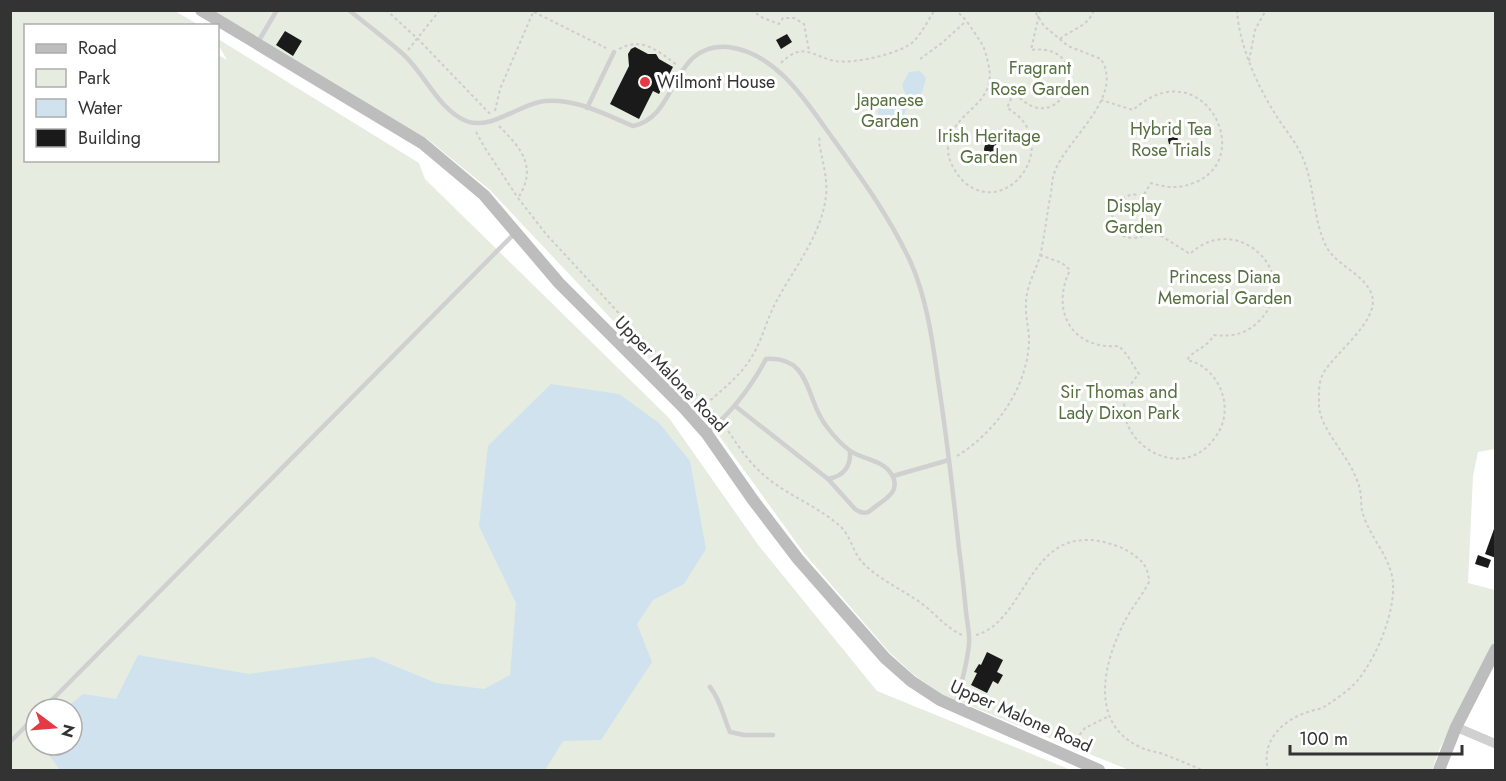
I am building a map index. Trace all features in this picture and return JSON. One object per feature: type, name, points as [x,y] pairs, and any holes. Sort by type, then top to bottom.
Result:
[{"type":"main road","name":"Upper Malone Road","points":[[201,10],[422,143],[484,195],[559,283],[707,434],[798,559],[885,658],[911,681],[940,700],[1099,771]]},
{"type":"main road","points":[[1439,771],[1456,727],[1496,649]]},
{"type":"street","points":[[1456,727],[1496,744]]},
{"type":"lane","points":[[257,44],[277,10]]},
{"type":"lane","points":[[349,10],[403,54],[445,105],[464,120],[472,123],[495,120],[528,105],[544,101],[562,101],[633,126],[642,125],[656,114],[682,69],[698,54],[715,48],[729,48],[762,58],[776,68],[823,124],[882,208],[912,264],[923,300],[931,333],[949,460],[969,636],[959,693],[954,706]]},
{"type":"lane","points":[[587,108],[614,52]]},
{"type":"lane","points":[[55,697],[516,232]]},
{"type":"lane","points":[[707,434],[735,406],[754,381],[766,358],[785,360],[798,369],[809,386],[815,408],[825,426],[850,451],[875,461],[893,476],[895,486],[892,494],[867,512],[860,513],[828,479],[735,406]]},
{"type":"lane","points":[[828,479],[838,477],[847,470],[850,451]]},
{"type":"lane","points":[[893,476],[949,460]]},
{"type":"lane","points":[[710,687],[718,698],[730,732],[744,735],[773,735]]},
{"type":"lane","points":[[10,742],[24,728]]},
{"type":"path","points":[[403,54],[418,39],[440,10]]},
{"type":"path","points":[[750,10],[779,24],[783,18],[794,18],[804,24],[809,51]]},
{"type":"path","points":[[776,68],[794,53],[809,51],[837,61],[873,57],[900,50],[916,40],[935,10]]},
{"type":"path","points":[[954,10],[966,21],[984,47],[992,75],[986,95],[954,128],[949,140],[948,152],[958,176],[969,186],[983,191],[998,191],[1012,186],[1029,164],[1033,150],[1031,135],[1025,123],[1015,112],[1007,108],[1014,92],[1027,105],[1047,108],[1063,98],[1068,89],[1070,80],[1064,61],[1050,51],[1031,50],[1037,15],[1040,10]]},
{"type":"path","points":[[949,460],[979,439],[1010,402],[1020,384],[1026,364],[1029,340],[1026,304],[1029,283],[1040,255],[1054,172],[1066,150],[1089,122],[1101,100],[1107,72],[1101,59],[1068,46],[1044,26],[1034,10]]},
{"type":"path","points":[[1060,39],[1069,31],[1080,28],[1088,22],[1094,10]]},
{"type":"path","points":[[1237,10],[1238,29],[1249,62],[1273,111],[1301,154],[1310,178],[1319,225],[1326,247],[1368,287],[1373,298],[1372,308],[1363,325],[1324,372],[1319,384],[1319,408],[1324,422],[1360,488],[1362,514],[1387,560],[1393,582],[1392,605],[1367,667],[1357,681],[1323,708],[1304,713],[1287,721],[1276,730],[1267,746],[1265,760],[1268,771]]},
{"type":"path","points":[[1249,62],[1255,30],[1266,10]]},
{"type":"path","points":[[388,11],[418,39],[499,127],[512,138],[523,153],[527,167],[527,181],[518,198]]},
{"type":"path","points":[[495,120],[500,89],[534,11],[614,52],[629,43],[646,46],[659,51],[682,69]]},
{"type":"path","points":[[920,59],[966,21]]},
{"type":"path","points":[[1040,255],[1062,263],[1070,270],[1064,282],[1062,308],[1072,330],[1082,339],[1094,344],[1107,347],[1119,346],[1139,374],[1129,389],[1124,410],[1130,430],[1140,445],[1156,455],[1174,458],[1191,456],[1208,446],[1223,423],[1225,414],[1222,392],[1210,373],[1202,366],[1187,360],[1190,355],[1208,345],[1214,334],[1237,335],[1256,324],[1264,316],[1274,296],[1273,274],[1263,255],[1245,243],[1234,240],[1213,240],[1202,244],[1190,254],[1152,230],[1142,238],[1134,238],[1125,236],[1116,230],[1112,217],[1117,201],[1132,194],[1143,196],[1151,183],[1176,188],[1200,180],[1217,162],[1222,149],[1222,135],[1219,123],[1212,111],[1203,101],[1191,94],[1165,91],[1153,95],[1133,110],[1101,100]]},
{"type":"path","points":[[472,123],[485,148],[518,198],[546,234],[597,291],[722,420],[750,461],[764,476],[812,506],[843,530],[860,559],[870,570],[915,599],[953,631],[969,636],[988,631],[1015,601],[1028,579],[1044,559],[1060,547],[1077,540],[1110,543],[1142,561],[1146,567],[1149,582],[1127,617],[1112,652],[1104,691],[1108,716],[1120,733],[1139,747],[1202,771]]},
{"type":"path","points":[[706,404],[737,376],[751,359],[775,304],[814,236],[826,198],[819,142],[823,124]]},
{"type":"path","points":[[1065,756],[1076,736],[1085,728],[1108,716]]},
{"type":"green space","points":[[10,11],[175,11],[197,24],[24,24],[24,162],[219,162],[219,56],[227,60],[219,46],[219,40],[419,163],[425,179],[669,418],[759,546],[877,691],[1071,770],[11,770]]},
{"type":"green space","name":"Sir Thomas and Lady Dixon Park","points":[[207,11],[1495,11],[1495,449],[1478,452],[1473,476],[1468,583],[1495,590],[1495,640],[1439,750],[1432,770],[1129,770],[943,695],[914,675],[889,652],[804,553],[712,426],[490,190],[426,138]]},
{"type":"water","points":[[920,71],[926,78],[921,96],[909,99],[902,116],[892,118],[879,116],[877,111],[884,102],[901,103],[906,95],[902,85],[909,72]]},
{"type":"water","points":[[551,384],[619,394],[659,423],[690,461],[706,549],[684,584],[653,600],[637,624],[652,662],[601,740],[563,741],[545,770],[60,770],[51,757],[84,757],[84,697],[79,697],[83,694],[116,699],[138,655],[249,674],[373,657],[436,683],[484,689],[510,675],[516,603],[479,526],[488,446]]},
{"type":"building","points":[[285,31],[302,41],[293,56],[276,45]]},
{"type":"building","points":[[787,34],[792,42],[781,49],[776,40]]},
{"type":"building","name":"Wilmont House","points":[[635,47],[648,54],[656,54],[659,59],[673,67],[659,94],[653,91],[639,119],[610,104],[629,66],[628,54]]},
{"type":"building","points":[[1170,134],[1177,136],[1176,144],[1169,144]]},
{"type":"building","points":[[988,142],[994,142],[998,149],[994,156],[988,156],[984,152],[984,146]]},
{"type":"building","points":[[1494,529],[1496,529],[1496,558],[1485,554]]},
{"type":"building","points":[[1478,555],[1491,560],[1488,568],[1475,564]]},
{"type":"building","points":[[987,652],[1003,660],[997,672],[1003,675],[998,684],[993,681],[987,693],[971,685],[977,673],[974,672],[979,664],[981,665]]},
{"type":"place","name":"Wilmont House","points":[[645,82]]},
{"type":"park label","name":"Fragrant Rose Garden","points":[[1040,78]]},
{"type":"park label","name":"Japanese Garden","points":[[890,110]]},
{"type":"park label","name":"Hybrid Tea Rose Trials","points":[[1171,139]]},
{"type":"park label","name":"Irish Heritage Garden","points":[[989,146]]},
{"type":"park label","name":"Display Garden","points":[[1134,216]]},
{"type":"park label","name":"Princess Diana Memorial Garden","points":[[1225,287]]}]
